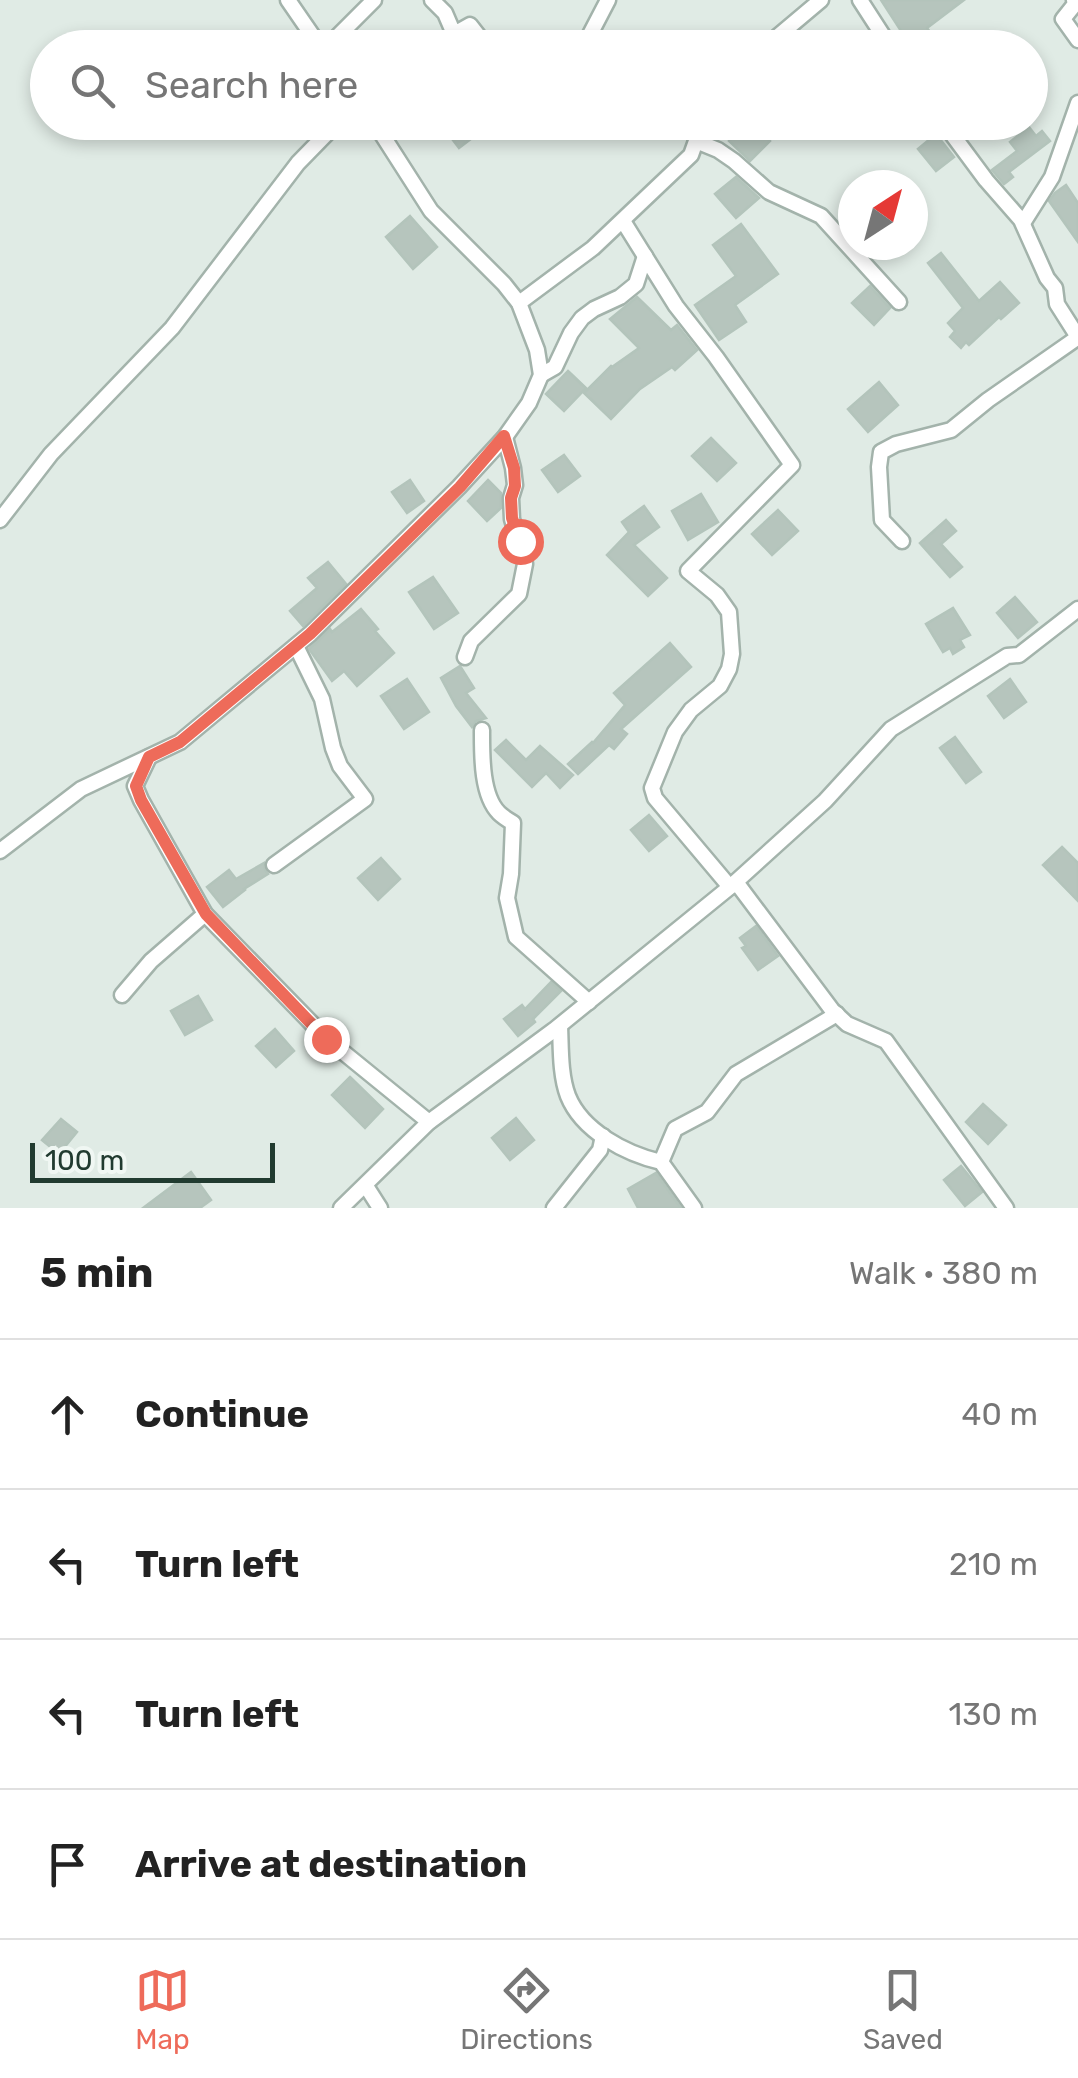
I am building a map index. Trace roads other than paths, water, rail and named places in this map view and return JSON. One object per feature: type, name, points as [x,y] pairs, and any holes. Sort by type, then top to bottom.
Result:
[{"type":"street","points":[[288,0],[310,30]]},
{"type":"street","points":[[342,30],[374,0]]},
{"type":"street","points":[[432,0],[446,13],[452,30]]},
{"type":"street","points":[[592,30],[608,0]]},
{"type":"street","points":[[785,30],[821,0]]},
{"type":"street","points":[[860,0],[880,30]]},
{"type":"street","points":[[1074,0],[1062,19],[1078,40]]},
{"type":"street","points":[[1023,223],[1052,178],[1078,102]]},
{"type":"street","points":[[0,520],[51,454],[172,328],[298,162],[320,140]]},
{"type":"street","points":[[0,851],[80,789],[180,742],[296,646],[460,487],[529,403],[541,374],[537,350],[519,303],[431,211],[386,140]]},
{"type":"street","points":[[902,542],[882,520],[878,467],[882,452],[896,444],[950,430],[1078,338],[1057,304],[1056,288],[1046,278],[1023,223],[956,140]]},
{"type":"street","points":[[519,303],[572,266],[623,221],[691,155],[696,141],[734,161],[769,192],[821,216],[898,302]]},
{"type":"street","points":[[623,221],[676,306],[792,465],[688,571],[718,595],[728,612],[730,669],[720,686],[692,710],[676,732],[652,788],[655,798],[733,884],[846,1024],[886,1041],[1006,1208]]},
{"type":"street","points":[[541,374],[555,366],[582,318],[636,284],[645,256]]},
{"type":"street","points":[[465,657],[471,641],[519,594],[524,564],[512,518],[514,468],[504,436]]},
{"type":"street","points":[[341,1208],[429,1122],[560,1026],[733,884],[825,801],[892,730],[1008,656],[1019,655],[1078,609]]},
{"type":"street","points":[[274,865],[365,799],[340,766],[322,699],[296,646]]},
{"type":"street","points":[[482,730],[482,765],[490,796],[496,811],[513,823],[508,898],[516,937],[589,1002]]},
{"type":"street","points":[[149,757],[136,786],[141,800],[206,914],[326,1039],[429,1122]]},
{"type":"street","points":[[122,994],[151,962],[206,914]]},
{"type":"street","points":[[661,1162],[675,1129],[707,1112],[736,1074],[837,1014]]},
{"type":"street","points":[[560,1026],[568,1095],[581,1118],[640,1157],[661,1162],[694,1208]]},
{"type":"street","points":[[554,1208],[600,1150],[604,1136]]},
{"type":"street","points":[[366,1186],[380,1208]]}]
